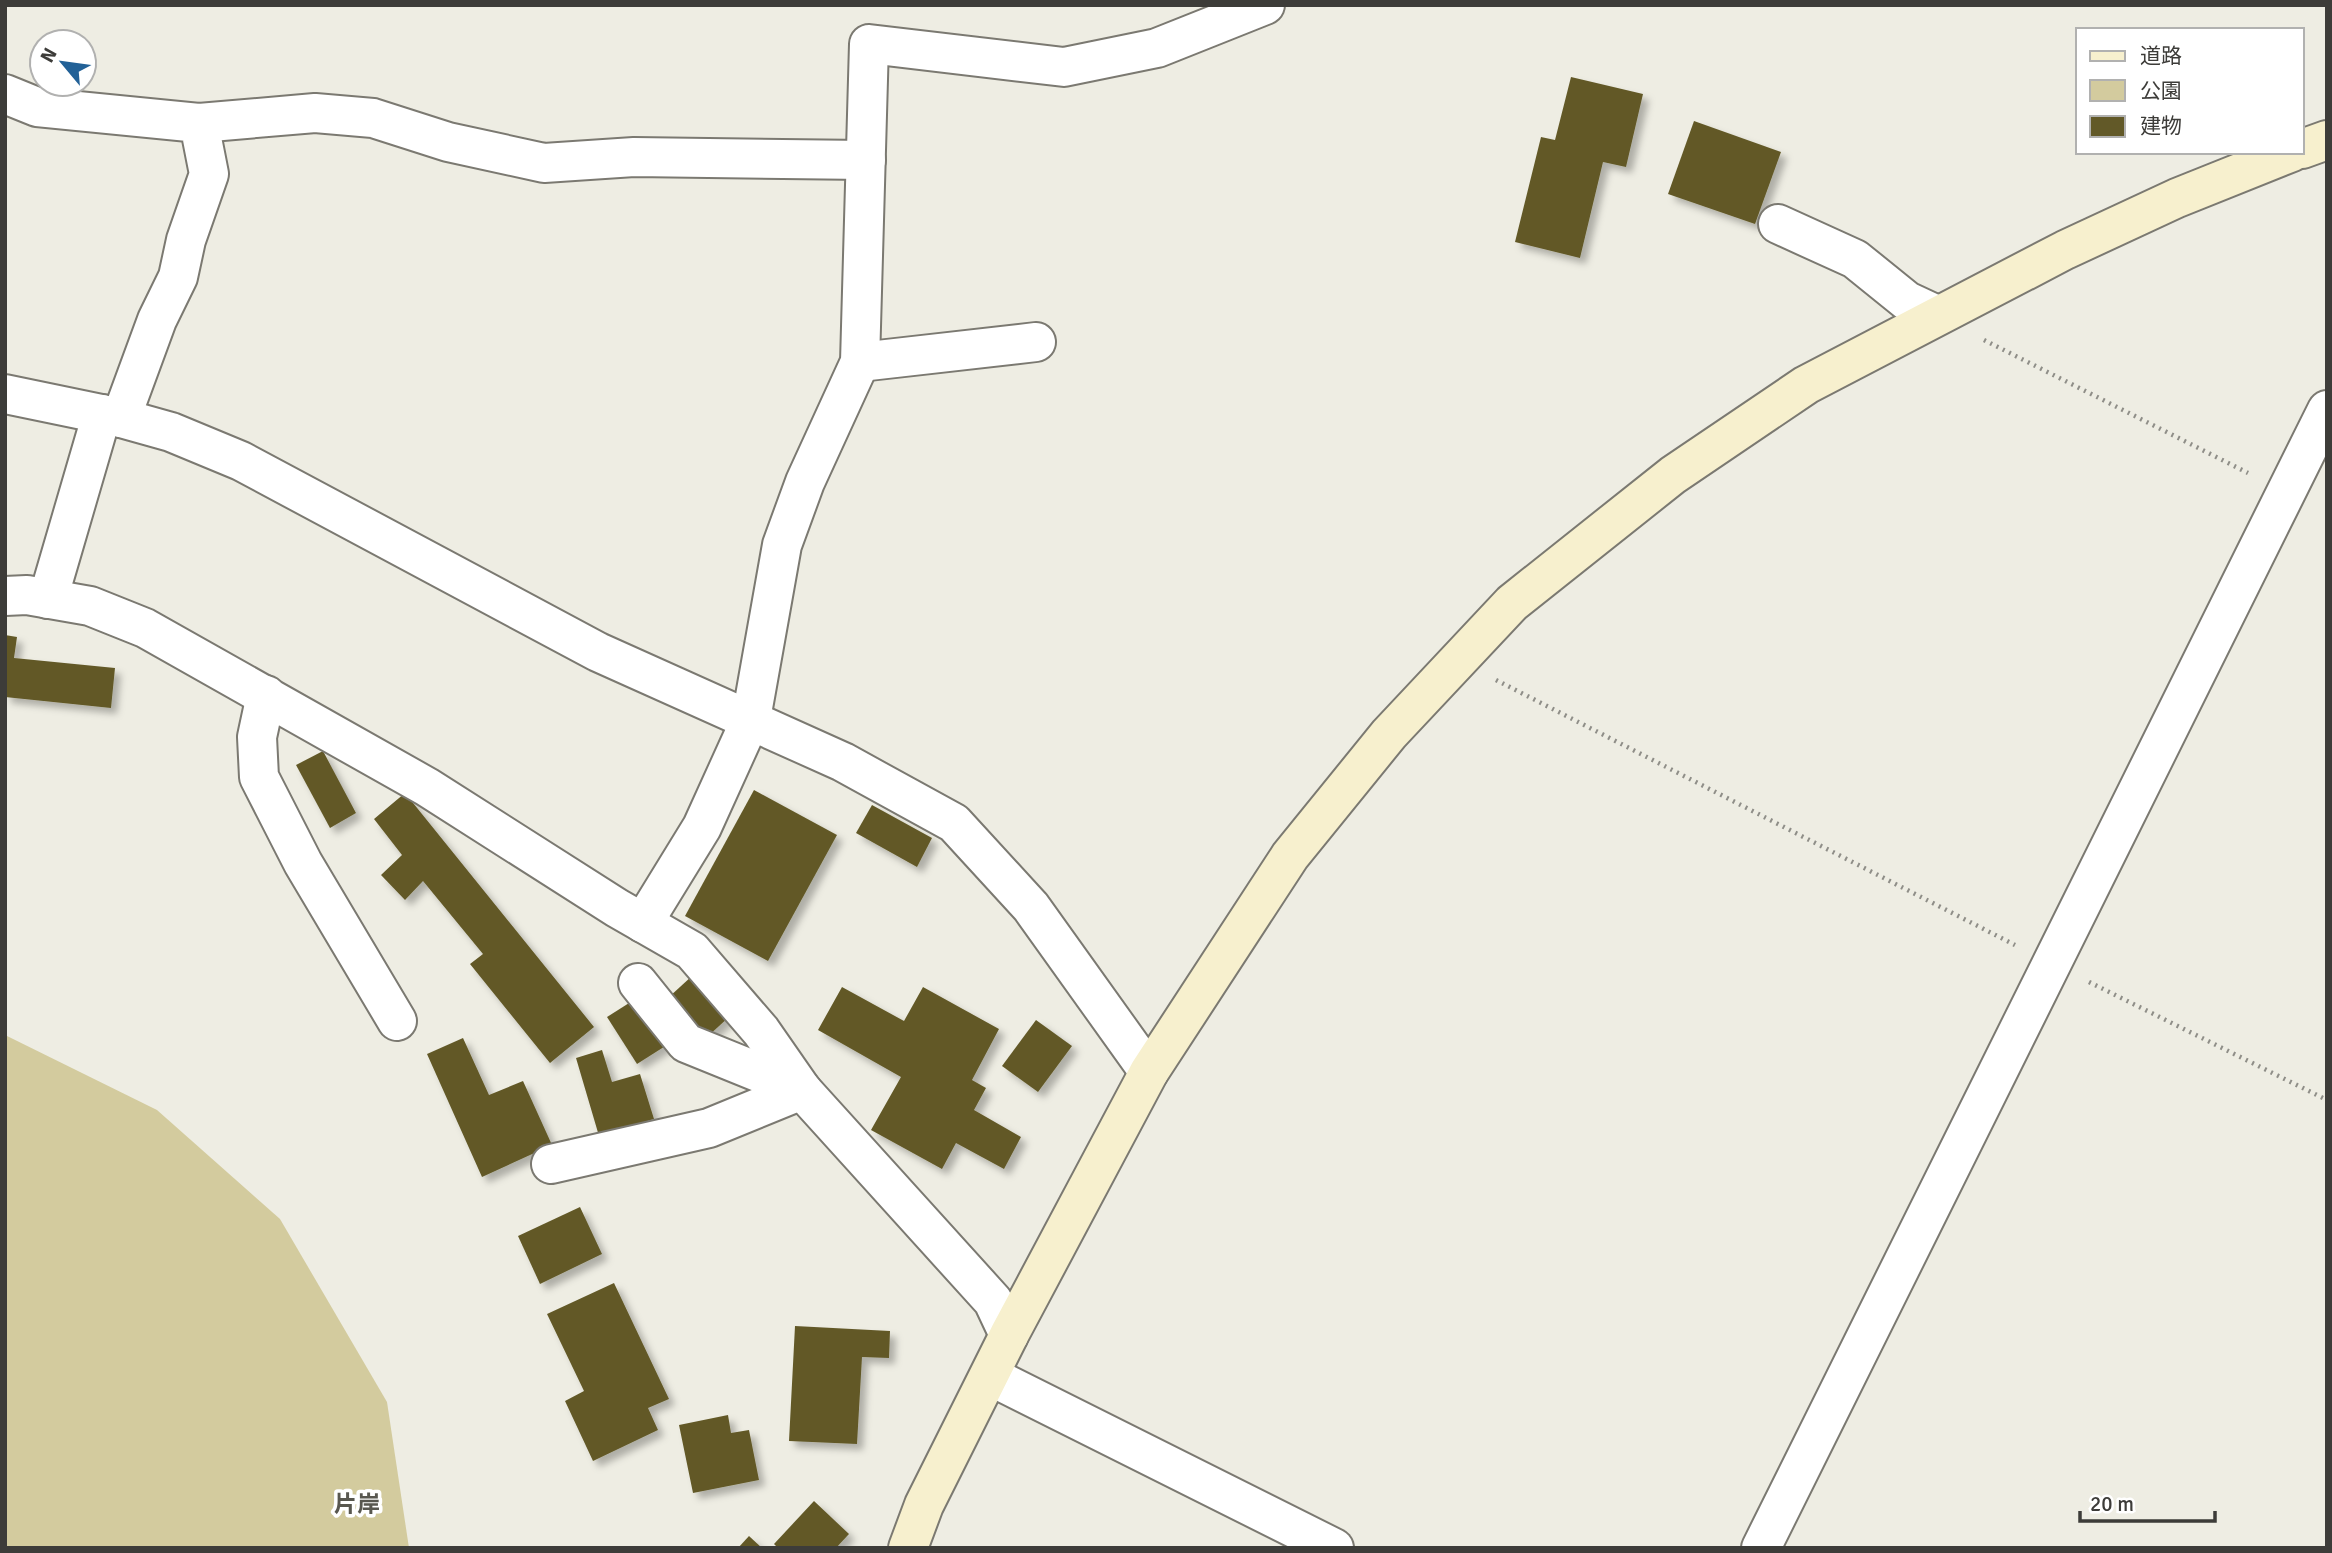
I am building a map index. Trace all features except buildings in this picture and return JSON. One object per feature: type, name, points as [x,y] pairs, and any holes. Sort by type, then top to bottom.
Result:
[{"type":"street","points":[[643,923],[702,827],[751,719],[782,545],[805,482],[860,362],[869,44],[1064,67],[1157,48],[1265,5]]},
{"type":"street","points":[[5,94],[37,107],[199,123],[314,113],[373,118],[448,142],[544,163],[634,157],[866,160]]},
{"type":"street","points":[[48,599],[111,416],[177,277],[186,240],[209,174],[199,123]]},
{"type":"street","points":[[2304,148],[2327,140]]},
{"type":"street","points":[[908,1548],[924,1505],[1009,1335],[1149,1072],[1290,856],[1389,734],[1512,603],[1673,475],[1807,385],[1937,315],[2177,198],[2287,154]]},
{"type":"street","points":[[1778,224],[1855,259],[1907,301],[1937,315]]},
{"type":"street","points":[[860,362],[1036,342]]},
{"type":"street","points":[[5,394],[172,432],[242,461],[598,652],[843,762],[954,822],[1031,907],[1149,1072]]},
{"type":"street","points":[[1762,1548],[2327,410]]},
{"type":"street","points":[[5,596],[90,606],[145,628],[427,788],[692,951],[761,1031],[802,1090],[993,1301],[1009,1335]]},
{"type":"street","points":[[266,695],[257,737],[259,777],[303,863],[397,1021]]},
{"type":"street","points":[[638,983],[686,1043],[802,1090]]},
{"type":"street","points":[[551,1164],[709,1128],[802,1090]]},
{"type":"street","points":[[990,1376],[1334,1548]]},
{"type":"path","points":[[1937,315],[2286,492]]},
{"type":"path","points":[[1458,661],[2051,963],[2327,1100]]},
{"type":"green space","points":[[5,1035],[157,1110],[280,1219],[387,1402],[409,1548],[5,1548]]},
{"type":"district","name":"片岸","points":[[357,1504]]}]
